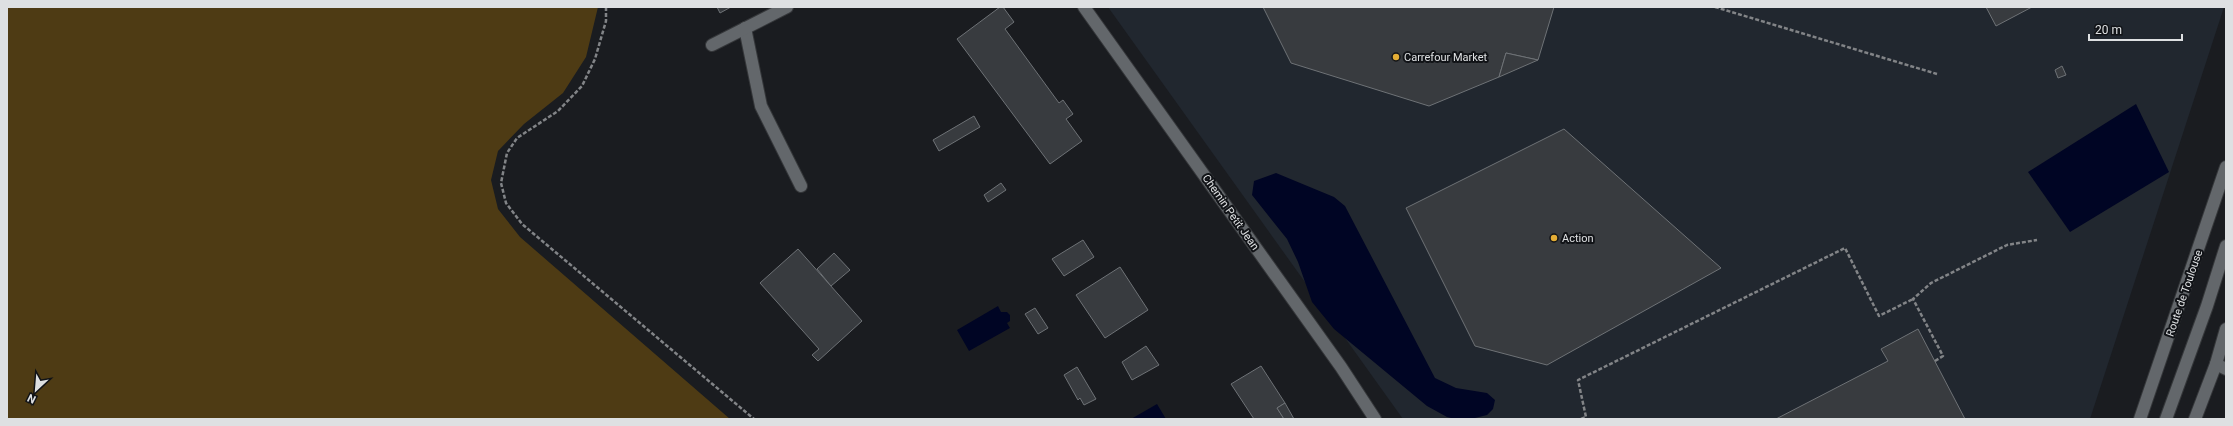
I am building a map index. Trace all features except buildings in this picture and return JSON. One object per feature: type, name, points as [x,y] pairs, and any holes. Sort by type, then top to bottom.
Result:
[{"type":"street","points":[[712,45],[787,7]]},
{"type":"street","name":"Chemin Petit Jean","points":[[1084,7],[1341,367],[1375,419]]},
{"type":"street","points":[[745,28],[761,106],[801,186]]},
{"type":"street","name":"Route de Toulouse","points":[[2140,419],[2226,168]]},
{"type":"street","points":[[2166,419],[2207,306],[2226,246]]},
{"type":"street","points":[[2196,419],[2221,367],[2226,329]]},
{"type":"path","points":[[606,7],[606,21],[599,44],[582,86],[558,111],[517,138],[507,153],[501,183],[506,203],[522,224],[754,419]]},
{"type":"path","points":[[1715,7],[1937,74]]},
{"type":"path","points":[[1581,419],[1586,417],[1578,380],[1846,248],[1879,316],[1913,300],[1930,283],[2007,245],[2037,240]]},
{"type":"path","points":[[1913,300],[1943,356],[1935,361]]},
{"type":"shaded area","points":[[7,7],[598,7],[586,57],[563,93],[524,124],[498,151],[491,180],[498,209],[520,237],[730,419],[7,419]]},
{"type":"shaded area","points":[[1108,7],[2224,7],[2090,419],[1403,419]]},
{"type":"water","points":[[2136,104],[2169,172],[2070,232],[2028,172]]},
{"type":"water","points":[[1276,173],[1334,197],[1345,206],[1435,378],[1456,388],[1487,393],[1495,400],[1493,409],[1487,415],[1471,419],[1455,419],[1447,417],[1427,406],[1334,329],[1312,302],[1298,262],[1287,239],[1252,195],[1254,181]]},
{"type":"water","points":[[998,306],[1001,312],[1007,312],[1010,315],[1010,321],[1007,323],[1010,328],[969,351],[957,330]]},
{"type":"water","points":[[1157,404],[1166,419],[1131,419]]},
{"type":"place","name":"Carrefour Market","points":[[1396,57]]},
{"type":"place","name":"Action","points":[[1554,238]]}]
